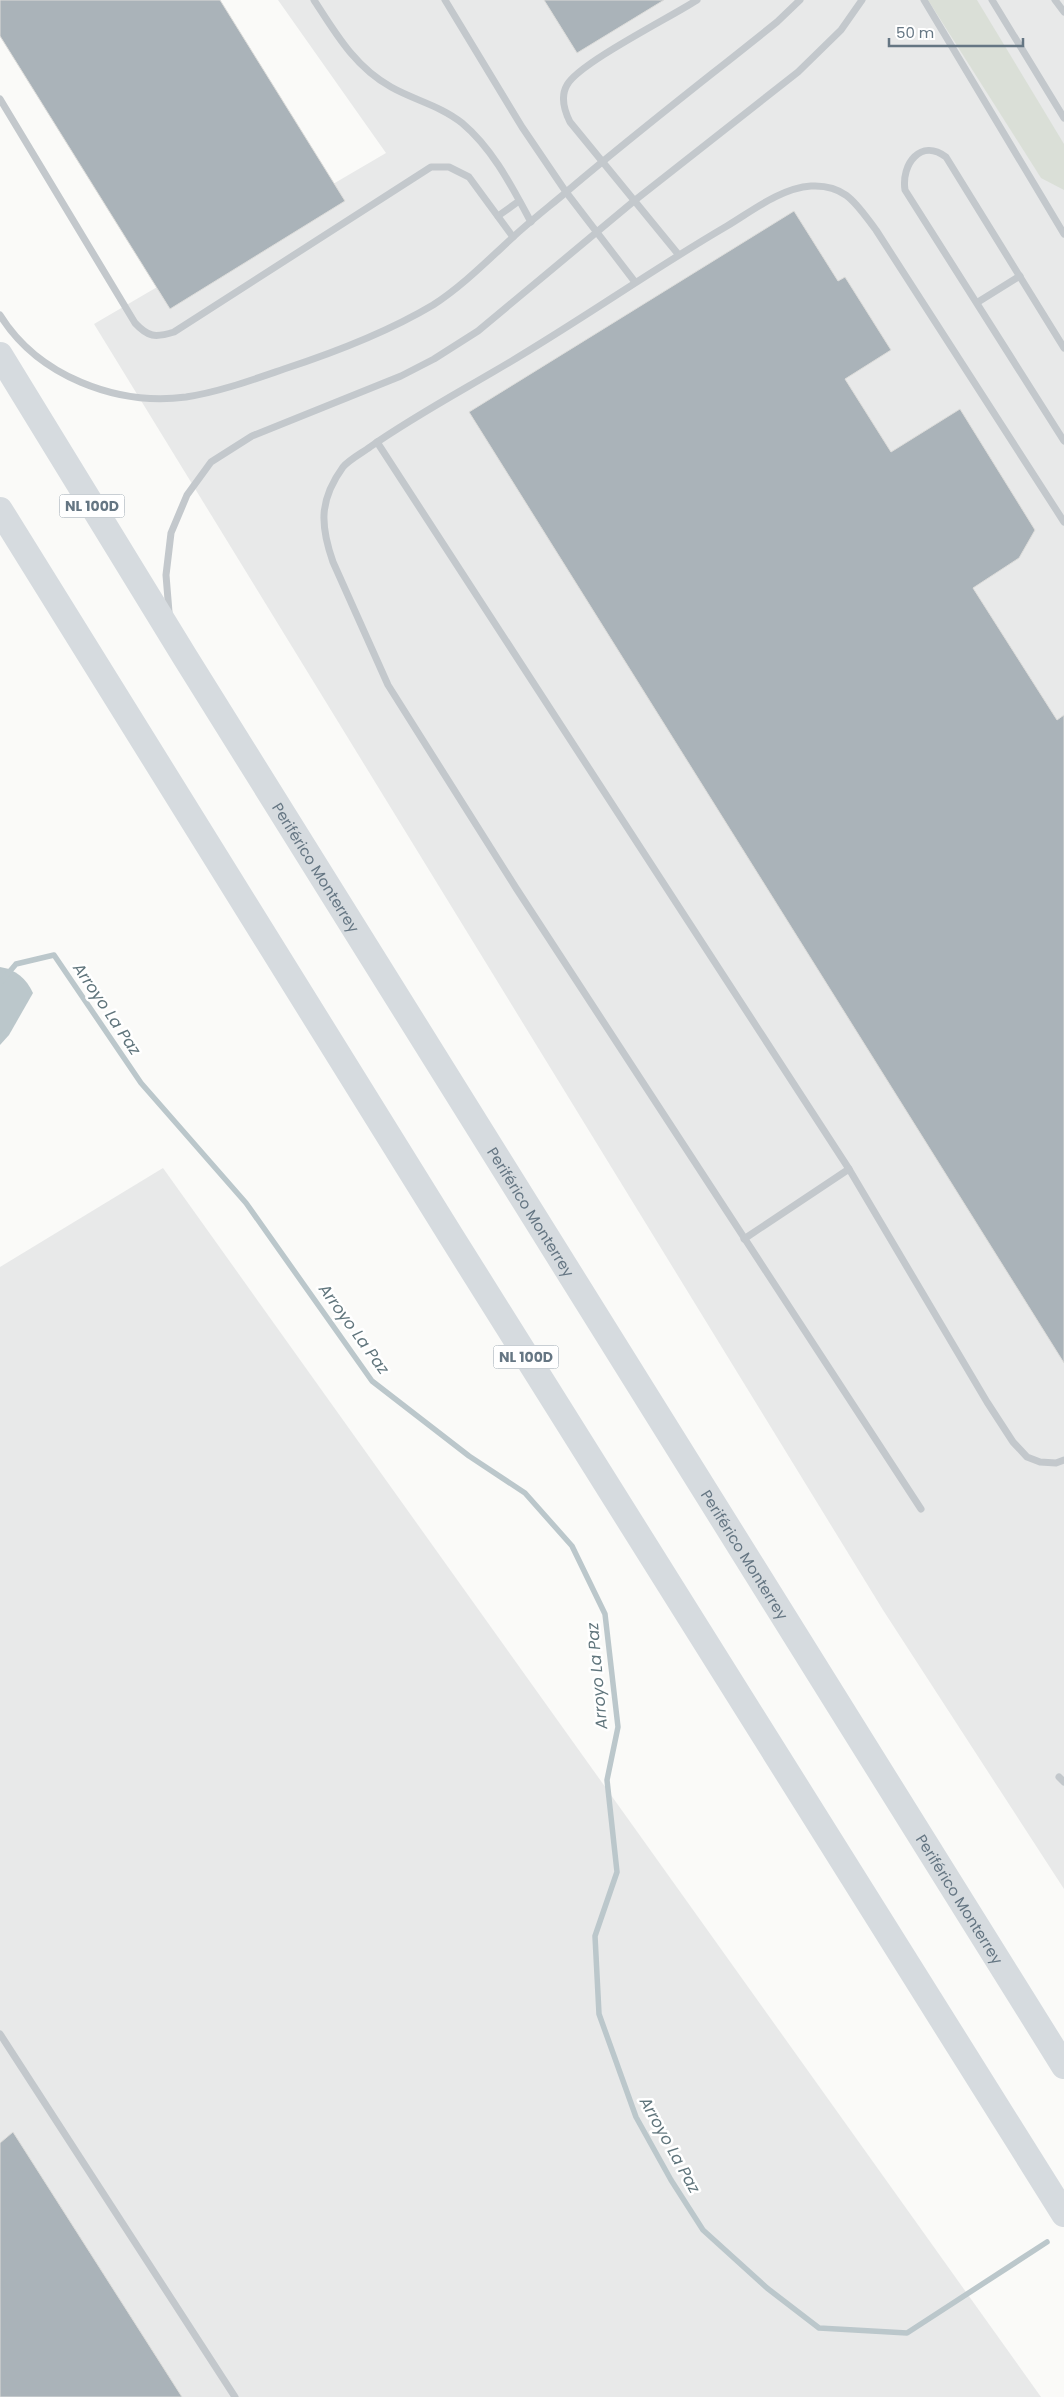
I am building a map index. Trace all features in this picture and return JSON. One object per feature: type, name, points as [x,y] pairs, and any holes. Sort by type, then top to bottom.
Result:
[{"type":"highway","name":"Periférico Monterrey","points":[[0,355],[185,657],[1064,2066]]},
{"type":"highway","name":"NL 100D","points":[[0,510],[451,1236],[1060,2208]]},
{"type":"lane","points":[[314,0],[351,55],[372,75],[392,88],[444,111],[478,138],[499,166],[531,222]]},
{"type":"lane","points":[[445,0],[522,127],[566,192],[635,282]]},
{"type":"lane","points":[[678,254],[570,122],[564,110],[563,100],[567,85],[572,78],[592,63],[697,0]]},
{"type":"lane","points":[[0,315],[32,351],[64,374],[82,383],[121,395],[144,398],[188,397],[234,385],[333,353],[370,338],[434,304],[482,266],[566,192],[777,22],[800,0]]},
{"type":"lane","points":[[185,657],[170,617],[166,596],[167,554],[171,533],[186,495],[211,462],[252,436],[401,376],[448,351],[492,319],[634,201],[798,72],[841,30],[862,0]]},
{"type":"lane","points":[[924,0],[1064,234]]},
{"type":"lane","points":[[992,0],[1064,118]]},
{"type":"lane","points":[[1055,0],[1064,12]]},
{"type":"lane","points":[[0,99],[135,323],[145,334],[162,336],[174,332],[431,167],[449,167],[469,177],[513,237]]},
{"type":"lane","points":[[1064,348],[946,157],[940,152],[931,150],[920,153],[910,160],[905,169],[905,190],[978,302],[1064,442]]},
{"type":"lane","points":[[920,1509],[516,888],[388,685],[333,562],[326,542],[322,516],[330,488],[345,465],[377,442],[422,413],[557,334],[678,254],[791,189],[825,186],[839,189],[853,199],[876,230],[1064,522]]},
{"type":"lane","points":[[498,216],[520,200]]},
{"type":"lane","points":[[978,302],[1020,276]]},
{"type":"lane","points":[[377,442],[850,1169],[987,1402],[1013,1442],[1027,1457],[1040,1462],[1056,1463],[1064,1460]]},
{"type":"lane","points":[[744,1239],[850,1169]]},
{"type":"lane","points":[[0,2034],[235,2397]]},
{"type":"shaded area","points":[[278,0],[1064,0],[1064,1889],[883,1610],[94,324],[386,153]]},
{"type":"shaded area","points":[[928,0],[977,0],[1064,144],[1064,190],[1041,178]]},
{"type":"shaded area","points":[[0,967],[20,975],[33,993],[9,1035],[0,1045]]},
{"type":"shaded area","points":[[163,1168],[1041,2397],[0,2397],[0,1267]]},
{"type":"building","points":[[0,0],[220,0],[345,201],[170,309],[0,36]]},
{"type":"building","points":[[544,0],[664,0],[577,53]]},
{"type":"building","points":[[794,211],[838,281],[845,277],[891,350],[845,379],[891,452],[960,409],[1035,530],[1019,558],[973,588],[1057,720],[1064,715],[1064,1363],[469,412]]},
{"type":"building","points":[[13,2132],[182,2397],[0,2397],[0,2143]]},
{"type":"waterway","name":"Arroyo La Paz","points":[[0,983],[16,964],[54,955],[141,1083],[246,1203],[372,1381],[469,1456],[525,1493],[572,1546],[605,1614],[618,1727],[607,1780],[617,1872],[595,1936],[599,2014],[636,2117],[671,2180],[703,2230],[767,2288],[819,2328],[907,2333],[1047,2242]]}]
